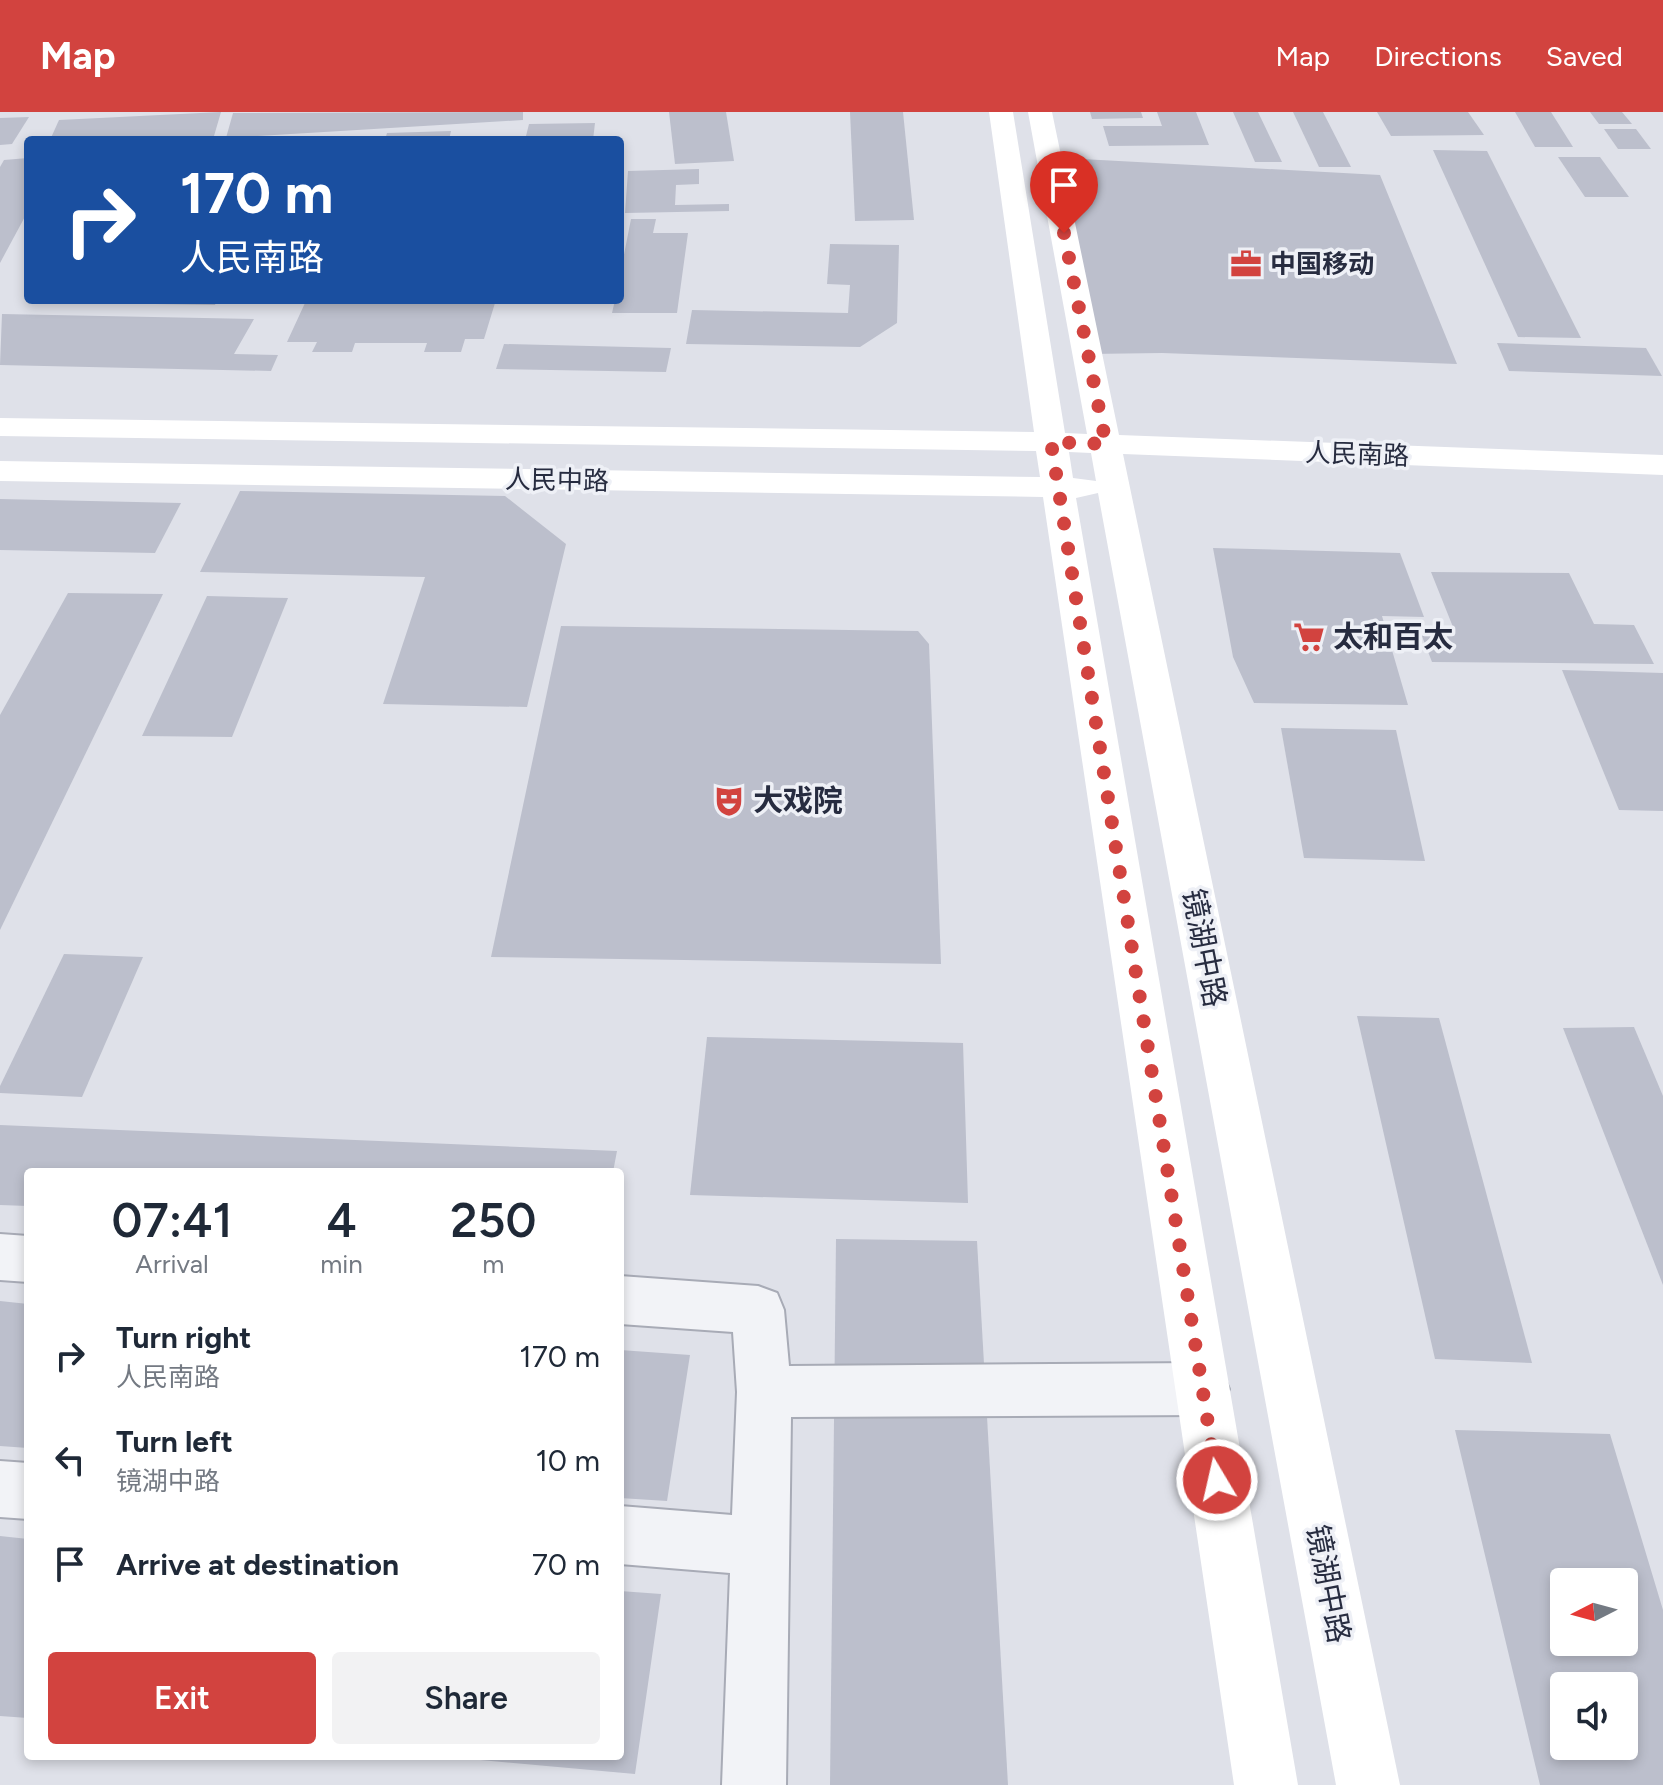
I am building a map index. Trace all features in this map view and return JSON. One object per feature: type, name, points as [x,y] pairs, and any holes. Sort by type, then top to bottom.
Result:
[{"type":"main road","points":[[1001,112],[1058,488],[1266,1785]]},
{"type":"main road","name":"镜湖中路","points":[[1040,112],[1368,1785]]},
{"type":"main road","name":"人民中路","points":[[0,427],[1051,442]]},
{"type":"main road","name":"人民南路","points":[[1051,442],[1663,465]]},
{"type":"main road","name":"人民中路","points":[[0,471],[1115,489]]},
{"type":"street","points":[[0,1257],[24,1259]]},
{"type":"street","points":[[624,1300],[758,1310],[764,1392],[754,1785]]},
{"type":"street","points":[[764,1392],[1202,1389]]},
{"type":"street","points":[[0,1489],[24,1491]]},
{"type":"street","points":[[624,1535],[760,1546]]},
{"type":"building","points":[[221,112],[214,136],[52,136],[59,120]]},
{"type":"building","points":[[523,112],[523,120],[227,136],[233,113]]},
{"type":"building","points":[[669,112],[726,112],[734,161],[675,164]]},
{"type":"building","points":[[850,112],[903,112],[914,220],[855,221]]},
{"type":"building","points":[[1090,112],[1141,112],[1143,118],[1092,119]]},
{"type":"building","points":[[1157,112],[1196,112],[1209,145],[1109,146],[1103,126],[1162,126]]},
{"type":"building","points":[[1233,112],[1258,112],[1282,162],[1255,162]]},
{"type":"building","points":[[1293,112],[1323,112],[1351,167],[1319,167]]},
{"type":"building","points":[[1377,112],[1468,112],[1484,135],[1391,136]]},
{"type":"building","points":[[1515,112],[1551,112],[1573,147],[1535,147]]},
{"type":"building","points":[[1590,112],[1622,112],[1632,124],[1599,124]]},
{"type":"building","points":[[29,117],[12,144],[0,145],[0,118]]},
{"type":"building","points":[[595,123],[593,136],[526,136],[529,124]]},
{"type":"building","points":[[1604,129],[1636,129],[1651,149],[1618,149]]},
{"type":"building","points":[[451,131],[450,136],[386,136],[387,133]]},
{"type":"building","points":[[1433,150],[1487,151],[1581,338],[1518,337]]},
{"type":"building","points":[[1558,157],[1600,157],[1629,197],[1585,197]]},
{"type":"building","points":[[24,158],[24,218],[0,263],[0,167],[4,160]]},
{"type":"building","name":"中国移动","points":[[1063,158],[1380,175],[1457,364],[1162,353],[1089,354]]},
{"type":"building","points":[[699,169],[699,184],[676,185],[675,205],[729,204],[729,211],[625,213],[628,171]]},
{"type":"building","points":[[631,219],[656,219],[653,233],[688,233],[677,313],[612,313],[614,304],[624,304],[624,255]]},
{"type":"building","points":[[830,244],[899,245],[897,323],[860,347],[686,344],[692,310],[848,313],[850,285],[827,284]]},
{"type":"building","points":[[305,304],[495,304],[484,339],[465,339],[461,352],[424,352],[427,343],[355,343],[352,352],[312,352],[317,342],[287,342]]},
{"type":"building","points":[[2,314],[254,319],[234,354],[278,355],[271,371],[0,365]]},
{"type":"building","points":[[1497,343],[1646,348],[1662,376],[1509,371]]},
{"type":"building","points":[[504,344],[671,348],[666,372],[496,369]]},
{"type":"building","points":[[240,491],[505,496],[566,544],[527,707],[383,704],[425,577],[200,572]]},
{"type":"building","points":[[0,499],[181,503],[155,553],[0,550]]},
{"type":"building","name":"太和百太","points":[[1213,548],[1400,553],[1424,617],[1382,616],[1408,705],[1254,703],[1233,657]]},
{"type":"building","points":[[1431,572],[1569,573],[1594,624],[1634,625],[1654,664],[1432,662],[1418,626],[1453,627]]},
{"type":"building","points":[[68,593],[163,594],[0,930],[0,715]]},
{"type":"building","points":[[207,596],[288,598],[232,737],[142,736]]},
{"type":"building","name":"大戏院","points":[[561,626],[918,631],[929,644],[941,964],[491,957]]},
{"type":"building","points":[[1562,670],[1663,673],[1663,811],[1619,810]]},
{"type":"building","points":[[1281,728],[1396,730],[1425,861],[1304,858]]},
{"type":"building","points":[[64,954],[143,957],[82,1097],[0,1093],[0,1086]]},
{"type":"building","points":[[1357,1016],[1439,1018],[1532,1363],[1435,1359]]},
{"type":"building","points":[[1634,1027],[1663,1096],[1663,1285],[1563,1028]]},
{"type":"building","points":[[707,1037],[963,1043],[968,1203],[690,1195]]},
{"type":"building","points":[[0,1125],[617,1151],[614,1168],[24,1168],[24,1206],[0,1205]]},
{"type":"building","points":[[836,1239],[977,1241],[1008,1785],[830,1785]]},
{"type":"building","points":[[0,1301],[24,1304],[24,1448],[0,1446]]},
{"type":"building","points":[[624,1350],[690,1355],[667,1501],[624,1498]]},
{"type":"building","points":[[1455,1430],[1610,1434],[1663,1610],[1663,1785],[1540,1785]]},
{"type":"building","points":[[0,1536],[24,1539],[24,1718],[0,1716]]},
{"type":"building","points":[[624,1591],[661,1594],[635,1774],[481,1760],[624,1760]]},
{"type":"place","name":"中国移动","points":[[1246,264]]},
{"type":"place","name":"太和百太","points":[[1309,637]]},
{"type":"place","name":"大戏院","points":[[729,801]]},
{"type":"route","points":[[1064,233],[1106,444],[1051,442],[1217,1480]]}]
